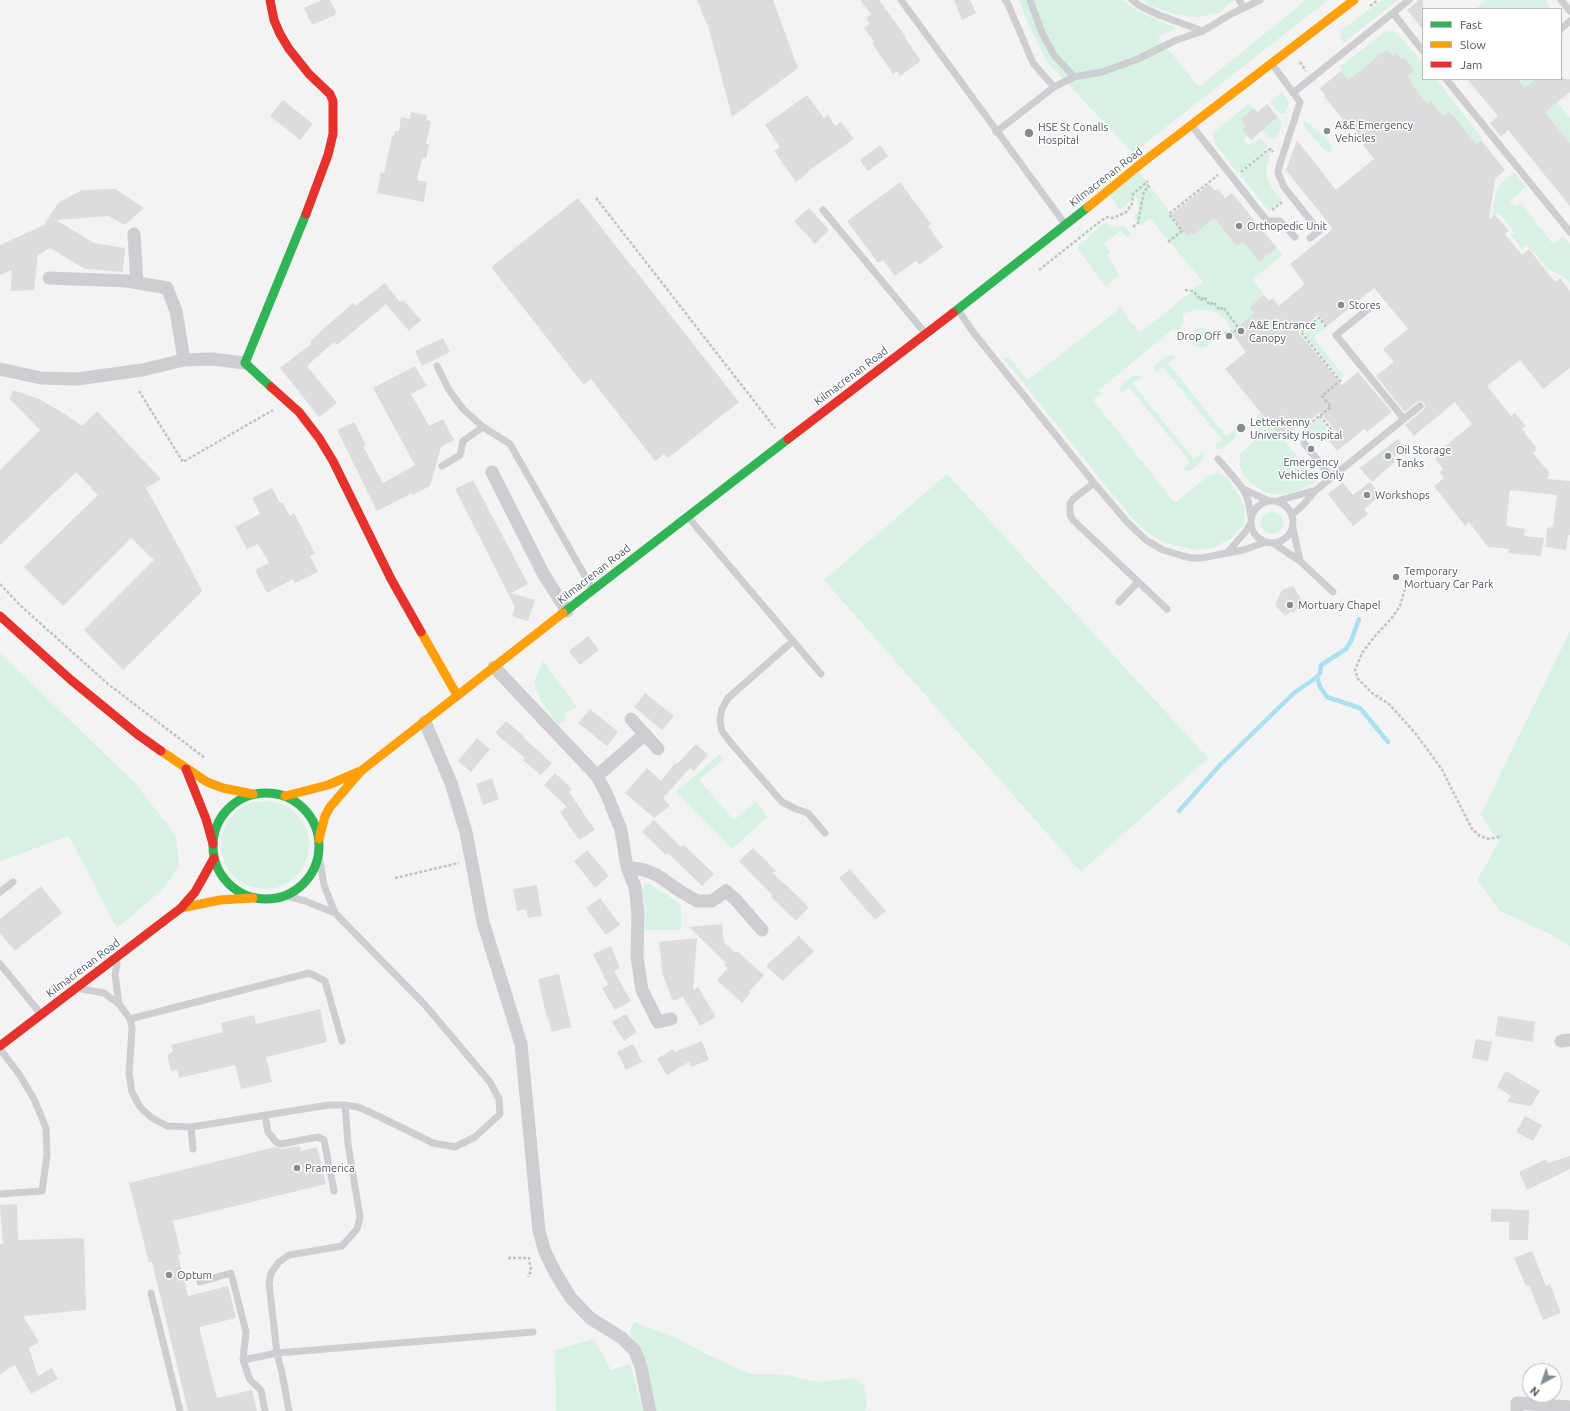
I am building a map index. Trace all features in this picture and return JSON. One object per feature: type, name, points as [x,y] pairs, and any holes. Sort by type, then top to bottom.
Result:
[{"type":"main road","points":[[270,0],[274,20],[289,50],[309,74],[330,94],[333,100],[333,134],[328,156],[307,211],[264,313],[245,363],[299,412],[312,428],[334,461],[391,579],[457,695]]},
{"type":"main road","name":"Kilmacrenan Road","points":[[319,839],[325,816],[330,807],[361,771],[687,516],[958,310],[1191,125],[1354,0]]},
{"type":"main road","points":[[0,616],[77,685],[137,734],[186,769],[207,782],[223,788],[253,794],[269,793],[285,796],[299,804],[315,823],[319,839],[319,855],[310,877],[299,888],[286,896],[269,899],[253,898],[220,900],[181,908]]},
{"type":"main road","points":[[186,769],[206,819],[213,844],[214,858],[217,867],[228,883],[244,894],[253,898]]},
{"type":"main road","name":"Kilmacrenan Road","points":[[285,796],[328,785],[361,771]]},
{"type":"main road","points":[[213,844],[216,829],[227,810],[239,800],[253,794]]},
{"type":"main road","points":[[181,908],[194,892],[214,858]]},
{"type":"main road","name":"Kilmacrenan Road","points":[[0,1047],[181,908]]},
{"type":"street","points":[[134,234],[137,283]]},
{"type":"street","points":[[49,278],[127,281],[167,288],[176,311],[184,360]]},
{"type":"street","points":[[0,369],[41,378],[77,379],[142,370],[184,360],[212,359],[245,363]]},
{"type":"street","points":[[492,472],[544,575],[567,611]]},
{"type":"street","points":[[494,667],[597,776],[621,830],[627,867],[635,887],[638,914],[637,957],[642,990],[658,1022],[671,1019]]},
{"type":"street","points":[[631,719],[658,749]]},
{"type":"street","points":[[425,722],[451,783],[466,832],[483,922],[521,1044],[539,1231],[544,1252],[571,1298],[590,1318],[622,1338],[635,1351],[641,1367],[650,1411]]},
{"type":"street","points":[[597,776],[645,734]]},
{"type":"street","points":[[627,867],[644,870],[657,875],[697,901],[712,901],[726,891],[736,900],[762,930]]},
{"type":"street","points":[[1517,1411],[1517,1403],[1570,1407]]},
{"type":"lane","points":[[901,0],[996,132],[1065,224]]},
{"type":"lane","points":[[1004,0],[1008,4],[1033,63],[1054,87]]},
{"type":"lane","points":[[1030,0],[1042,34],[1054,55],[1074,77]]},
{"type":"lane","points":[[1132,0],[1140,6],[1159,15],[1203,31]]},
{"type":"lane","points":[[1239,0],[1244,8]]},
{"type":"lane","points":[[996,132],[1054,87],[1074,77],[1102,72],[1138,59],[1174,41],[1203,31],[1260,0]]},
{"type":"lane","points":[[1293,93],[1408,0]]},
{"type":"lane","points":[[1561,0],[1570,11]]},
{"type":"lane","points":[[1393,13],[1422,50]]},
{"type":"lane","points":[[1562,28],[1570,21]]},
{"type":"lane","points":[[1272,64],[1300,102],[1278,173],[1284,187],[1319,231],[1310,238]]},
{"type":"lane","points":[[1447,80],[1570,232]]},
{"type":"lane","points":[[1191,125],[1267,221],[1280,221],[1295,237]]},
{"type":"lane","points":[[823,210],[926,334]]},
{"type":"lane","points":[[1372,306],[1336,335],[1404,419]]},
{"type":"lane","points":[[958,310],[978,338],[1094,483],[1133,529],[1154,546],[1173,554],[1192,558],[1202,558],[1243,550],[1285,539],[1293,528]]},
{"type":"lane","points":[[437,366],[450,390],[463,409],[483,427],[510,444],[593,590]]},
{"type":"lane","points":[[1292,515],[1331,477],[1420,406]]},
{"type":"lane","points":[[442,466],[460,455],[463,441],[483,427]]},
{"type":"lane","points":[[1304,443],[1331,477]]},
{"type":"lane","points":[[1218,459],[1243,489],[1248,500],[1254,534],[1260,539],[1300,561],[1332,592]]},
{"type":"lane","points":[[1094,483],[1073,499],[1070,504],[1070,515],[1077,525],[1166,609]]},
{"type":"lane","points":[[1243,489],[1288,508],[1292,515],[1293,528],[1300,561]]},
{"type":"lane","points":[[1228,552],[1246,531],[1256,508],[1260,504],[1316,490]]},
{"type":"lane","points":[[687,516],[821,674]]},
{"type":"lane","points":[[1119,602],[1138,582]]},
{"type":"lane","points":[[793,641],[728,698],[722,709],[720,720],[722,731],[782,802],[808,813],[825,833]]},
{"type":"lane","points":[[76,988],[104,993],[118,1004],[130,1019],[132,1028],[129,1073],[132,1092],[140,1107],[152,1118],[167,1126],[191,1127],[329,1105],[358,1108],[376,1115],[433,1143],[455,1147],[475,1138],[500,1114],[499,1098],[490,1082],[425,1005],[335,913],[324,885],[319,855]]},
{"type":"lane","points":[[0,892],[13,882]]},
{"type":"lane","points":[[286,896],[305,901],[335,913]]},
{"type":"lane","points":[[118,956],[115,975],[118,1004]]},
{"type":"lane","points":[[0,964],[41,1015]]},
{"type":"lane","points":[[130,1019],[308,973],[325,981],[342,1041]]},
{"type":"lane","points":[[0,1047],[19,1074],[34,1100],[46,1128],[47,1155],[42,1191],[0,1194]]},
{"type":"lane","points":[[289,1411],[277,1353],[269,1283],[271,1273],[279,1262],[289,1255],[342,1246],[357,1229],[360,1217],[348,1144],[345,1106]]},
{"type":"lane","points":[[265,1116],[268,1132],[276,1142],[281,1144],[318,1137],[324,1140],[334,1191]]},
{"type":"lane","points":[[191,1127],[193,1149]]},
{"type":"lane","points":[[200,1282],[231,1273],[246,1332],[243,1360],[250,1380],[261,1390],[265,1411]]},
{"type":"lane","points":[[151,1293],[180,1411]]},
{"type":"lane","points":[[243,1360],[277,1353],[533,1332]]},
{"type":"path","points":[[1234,178],[1268,150],[1272,150],[1272,156]]},
{"type":"path","points":[[1168,242],[1182,231],[1169,214],[1226,169]]},
{"type":"path","points":[[1102,220],[1108,217],[1113,218],[1126,212],[1132,204],[1133,194],[1154,176]]},
{"type":"path","points":[[1133,227],[1138,223],[1144,191],[1149,187],[1146,183]]},
{"type":"path","points":[[596,198],[785,441]]},
{"type":"path","points":[[1264,217],[1284,200]]},
{"type":"path","points":[[1185,290],[1193,291],[1200,300],[1204,297],[1210,305],[1213,302],[1220,310],[1223,307],[1240,330],[1220,334]]},
{"type":"path","points":[[1304,443],[1307,426],[1331,408],[1322,396],[1340,381],[1301,332],[1319,318],[1327,328]]},
{"type":"path","points":[[139,391],[183,462],[287,402]]},
{"type":"path","points":[[1320,416],[1338,438]]},
{"type":"path","points":[[0,584],[27,611],[108,684],[205,759]]},
{"type":"path","points":[[1405,589],[1400,606],[1392,619],[1375,636],[1362,653],[1355,670],[1358,679],[1372,693],[1388,704],[1415,733],[1441,768],[1472,829],[1480,836],[1489,839],[1502,836]]},
{"type":"path","points":[[395,878],[471,860]]},
{"type":"path","points":[[508,1258],[529,1258],[531,1271],[528,1277]]},
{"type":"green space","points":[[1019,0],[1122,0],[1139,12],[1176,28],[1158,37],[1199,87],[1306,0],[1328,0],[1133,153],[1047,62],[1026,19]]},
{"type":"green space","points":[[1144,0],[1235,0],[1227,5],[1221,12],[1199,17],[1178,15],[1148,5]]},
{"type":"green space","points":[[1382,0],[1398,0],[1343,43],[1340,31]]},
{"type":"green space","points":[[1486,0],[1545,0],[1551,8],[1476,8]]},
{"type":"green space","points":[[1390,31],[1397,33],[1422,62],[1422,80],[1437,80],[1482,138],[1435,178],[1449,111],[1443,116],[1431,101],[1427,104],[1419,93],[1384,105],[1412,82],[1408,76],[1415,71],[1404,58],[1402,59],[1396,53],[1393,56],[1387,49],[1348,80],[1341,71],[1343,70],[1340,67],[1384,32]]},
{"type":"green space","points":[[1519,80],[1536,80],[1532,96]]},
{"type":"green space","points":[[1282,92],[1289,103],[1285,114],[1280,113],[1270,102]]},
{"type":"green space","points":[[1544,98],[1551,107],[1558,102],[1570,118],[1570,143],[1538,103]]},
{"type":"green space","points":[[1249,103],[1254,108],[1241,119],[1246,126],[1242,129],[1248,136],[1243,140],[1248,146],[1261,138],[1268,147],[1238,173],[1215,144],[1213,133]]},
{"type":"green space","points":[[1278,117],[1282,124],[1278,136],[1273,139],[1262,131]]},
{"type":"green space","points":[[1304,121],[1325,137],[1332,146],[1331,151],[1325,151],[1304,126]]},
{"type":"green space","points":[[1269,151],[1271,152],[1266,168],[1267,177],[1273,190],[1282,200],[1269,211],[1240,175]]},
{"type":"green space","points":[[1136,168],[1188,236],[1192,233],[1194,235],[1214,218],[1237,246],[1243,242],[1259,262],[1277,248],[1283,255],[1253,279],[1264,295],[1249,307],[1254,313],[1233,330],[1225,319],[1218,313],[1197,309],[1183,314],[1183,325],[1177,330],[1173,329],[1099,390],[1101,394],[1093,400],[1175,503],[1208,476],[1217,473],[1227,477],[1242,501],[1245,510],[1244,522],[1232,538],[1212,548],[1195,550],[1174,545],[1159,540],[1141,527],[1132,518],[1003,358],[1009,357],[1028,380],[1118,310],[1119,304],[1140,333],[1203,282],[1150,218],[1141,226],[1134,217],[1138,213],[1139,206],[1136,196],[1120,210],[1106,191]]},
{"type":"green space","points":[[1514,172],[1526,187],[1510,201],[1515,207],[1521,203],[1553,244],[1564,236],[1570,244],[1570,283],[1564,277],[1563,278],[1547,268],[1527,245],[1522,249],[1511,235],[1514,232],[1499,213],[1494,217],[1492,215],[1496,193],[1501,183]]},
{"type":"green space","points":[[1104,222],[1114,227],[1124,225],[1131,234],[1127,238],[1121,230],[1104,244],[1111,252],[1107,255],[1119,275],[1106,287],[1077,248]]},
{"type":"green space","points":[[1319,321],[1325,328],[1313,337],[1344,376],[1340,378],[1304,333]]},
{"type":"green space","points":[[1201,328],[1208,331],[1211,338],[1208,345],[1201,348],[1194,345],[1191,338],[1194,331]]},
{"type":"green space","points":[[1166,356],[1176,356],[1168,363],[1226,436],[1235,430],[1236,435],[1234,439],[1223,448],[1218,449],[1214,446],[1222,440],[1163,367],[1155,373],[1154,369],[1156,364]]},
{"type":"green space","points":[[1136,375],[1142,377],[1133,384],[1194,459],[1203,452],[1201,462],[1191,470],[1186,471],[1182,469],[1190,462],[1129,387],[1121,394],[1120,390],[1122,384],[1132,376]]},
{"type":"green space","points":[[1260,412],[1317,481],[1294,492],[1281,495],[1266,493],[1250,482],[1244,475],[1240,467],[1240,454],[1255,440],[1259,434],[1259,427],[1256,417]]},
{"type":"green space","points":[[1319,419],[1330,432],[1318,442],[1307,429]]},
{"type":"green space","points":[[947,474],[1208,758],[1081,872],[824,580]]},
{"type":"green space","points":[[1272,512],[1276,513],[1282,519],[1282,527],[1276,533],[1272,534],[1268,533],[1262,527],[1261,523],[1262,519],[1268,513]]},
{"type":"green space","points":[[1570,631],[1570,946],[1550,934],[1500,911],[1477,880],[1499,842],[1481,814]]},
{"type":"green space","points":[[0,653],[135,783],[176,836],[179,867],[162,890],[117,928],[69,836],[0,861]]},
{"type":"green space","points":[[543,661],[577,707],[564,714],[566,720],[558,725],[541,701],[534,682]]},
{"type":"green space","points":[[720,754],[723,760],[699,780],[734,820],[756,801],[767,817],[732,849],[676,792]]},
{"type":"green space","points":[[265,801],[282,804],[290,808],[302,820],[306,828],[309,845],[306,862],[302,870],[290,882],[282,886],[265,889],[248,886],[240,882],[228,870],[224,862],[221,845],[224,828],[228,820],[240,808],[248,804]]},
{"type":"green space","points":[[650,884],[681,905],[681,930],[645,930],[646,916],[642,890],[645,885]]},
{"type":"green space","points":[[634,1322],[676,1338],[704,1353],[750,1374],[787,1375],[818,1382],[854,1378],[864,1386],[867,1400],[865,1411],[657,1411],[649,1373],[629,1333]]},
{"type":"green space","points":[[594,1339],[611,1370],[630,1364],[643,1411],[556,1411],[555,1350]]},
{"type":"building","points":[[322,0],[330,0],[337,14],[312,25],[304,8]]},
{"type":"building","points":[[697,0],[773,0],[798,68],[732,117],[708,25]]},
{"type":"building","points":[[860,0],[879,0],[906,37],[905,38],[921,61],[900,76],[897,71],[893,74],[872,43],[874,41],[864,28],[870,24],[866,18],[871,14]]},
{"type":"building","points":[[954,0],[970,0],[976,13],[962,20]]},
{"type":"building","points":[[1419,0],[1423,0],[1422,29],[1407,10]]},
{"type":"building","name":"Letterkenny University Hospital","points":[[1387,49],[1393,56],[1396,53],[1402,59],[1404,57],[1415,71],[1408,76],[1412,81],[1411,83],[1427,104],[1431,101],[1443,116],[1449,111],[1476,144],[1481,140],[1505,170],[1495,179],[1489,219],[1495,215],[1509,231],[1505,234],[1522,255],[1529,249],[1555,282],[1560,278],[1570,291],[1570,368],[1543,389],[1520,360],[1487,386],[1511,416],[1515,413],[1526,426],[1522,429],[1537,449],[1533,453],[1549,472],[1548,479],[1570,481],[1570,535],[1568,535],[1566,550],[1546,547],[1547,529],[1553,526],[1557,495],[1510,490],[1506,526],[1525,529],[1524,536],[1544,538],[1541,556],[1508,553],[1509,549],[1488,547],[1469,522],[1465,526],[1434,486],[1444,478],[1439,472],[1443,469],[1435,459],[1440,454],[1438,452],[1472,424],[1455,402],[1414,436],[1405,425],[1423,410],[1425,407],[1424,403],[1421,401],[1417,402],[1405,412],[1376,376],[1394,362],[1383,349],[1408,329],[1374,288],[1327,326],[1318,315],[1298,332],[1342,385],[1358,372],[1392,412],[1367,432],[1364,429],[1337,451],[1329,441],[1338,434],[1320,412],[1304,425],[1302,422],[1282,438],[1225,369],[1246,352],[1231,332],[1254,313],[1249,307],[1264,295],[1269,301],[1272,298],[1279,306],[1305,284],[1290,264],[1333,229],[1286,170],[1297,140],[1336,190],[1374,159],[1345,120],[1344,121],[1324,96],[1325,95],[1320,88],[1341,71],[1348,80]]},
{"type":"building","points":[[1570,79],[1570,92],[1545,112],[1570,143],[1570,206],[1508,130],[1501,137],[1490,123],[1498,116],[1468,80],[1519,80],[1525,88],[1535,80]]},
{"type":"building","points":[[807,95],[824,118],[828,115],[835,126],[841,122],[854,139],[807,172],[808,173],[796,182],[774,151],[780,147],[765,125]]},
{"type":"building","points":[[283,100],[313,124],[300,140],[270,116]]},
{"type":"building","points":[[1267,104],[1278,117],[1251,140],[1242,129],[1246,126],[1241,119],[1254,108],[1258,112]]},
{"type":"building","points":[[411,112],[427,115],[426,120],[431,121],[426,144],[429,144],[426,159],[422,158],[417,180],[427,182],[424,202],[377,193],[381,172],[384,173],[392,136],[394,137],[395,131],[399,131],[401,117],[410,119]]},
{"type":"building","points":[[880,145],[888,156],[868,171],[860,160]]},
{"type":"building","points":[[900,182],[931,224],[928,226],[943,247],[919,265],[916,261],[895,276],[883,260],[878,263],[847,221]]},
{"type":"building","name":"Orthopedic Unit","points":[[1209,184],[1215,191],[1218,189],[1225,198],[1232,193],[1277,248],[1259,262],[1243,242],[1237,246],[1214,218],[1194,235],[1192,233],[1188,237],[1171,215]]},
{"type":"building","points":[[115,189],[144,208],[125,225],[108,216],[56,220],[94,243],[125,248],[123,272],[85,269],[50,248],[38,255],[34,290],[11,291],[12,270],[0,275],[0,245],[44,225],[58,203],[82,190]]},
{"type":"building","points":[[578,198],[739,402],[668,458],[664,454],[655,461],[591,379],[584,385],[491,267]]},
{"type":"building","points":[[809,208],[829,230],[815,244],[794,221]]},
{"type":"building","points":[[385,283],[400,302],[403,300],[421,320],[409,331],[386,304],[337,345],[334,342],[307,366],[337,403],[319,417],[280,368],[311,344],[310,342],[323,329],[353,303],[355,306]]},
{"type":"building","points":[[443,338],[450,352],[422,366],[415,351]]},
{"type":"building","points":[[415,366],[427,386],[411,394],[429,426],[443,419],[454,440],[441,447],[430,486],[413,495],[412,493],[377,511],[337,430],[354,422],[366,445],[363,446],[383,483],[415,465],[373,388]]},
{"type":"building","points":[[13,390],[39,399],[82,426],[97,411],[161,479],[146,488],[202,591],[123,670],[84,630],[154,560],[131,538],[63,606],[24,567],[98,495],[76,472],[0,545],[0,470],[40,430],[10,399]]},
{"type":"building","points":[[1398,439],[1405,448],[1393,457],[1396,461],[1372,482],[1360,468]]},
{"type":"building","points":[[473,480],[528,584],[511,593],[535,600],[528,621],[512,616],[515,607],[455,489]]},
{"type":"building","points":[[1343,482],[1353,495],[1370,482],[1381,495],[1364,509],[1368,514],[1353,526],[1328,494]]},
{"type":"building","points":[[272,488],[280,503],[282,502],[290,516],[294,513],[315,554],[310,556],[318,572],[295,583],[293,579],[267,593],[255,570],[269,563],[258,544],[247,549],[235,527],[260,514],[252,498]]},
{"type":"building","points":[[1293,586],[1303,602],[1293,613],[1291,611],[1286,616],[1276,607],[1276,603],[1282,590]]},
{"type":"building","points":[[588,636],[599,650],[580,665],[569,651]]},
{"type":"building","points":[[645,693],[674,716],[662,730],[634,707]]},
{"type":"building","points":[[590,709],[618,732],[607,746],[578,723]]},
{"type":"building","points":[[506,721],[552,763],[541,775],[523,760],[525,758],[495,733]]},
{"type":"building","points":[[477,738],[490,749],[471,772],[458,761]]},
{"type":"building","points":[[696,744],[708,755],[694,771],[690,768],[663,798],[670,806],[654,818],[625,793],[647,768],[661,781],[675,763],[677,764]]},
{"type":"building","points":[[555,773],[572,789],[569,792],[595,830],[579,840],[560,812],[567,807],[544,785]]},
{"type":"building","points":[[492,778],[499,799],[483,805],[476,784]]},
{"type":"building","points":[[654,820],[681,847],[684,845],[714,874],[702,886],[668,853],[666,855],[642,832]]},
{"type":"building","points":[[753,848],[776,871],[773,873],[809,907],[796,921],[771,897],[772,895],[739,861]]},
{"type":"building","points":[[587,850],[609,876],[595,888],[574,861]]},
{"type":"building","points":[[850,869],[886,911],[875,920],[839,878]]},
{"type":"building","points":[[537,885],[542,916],[528,918],[526,909],[517,911],[513,889]]},
{"type":"building","points":[[41,886],[62,913],[15,951],[0,933],[0,919]]},
{"type":"building","points":[[600,898],[620,925],[606,935],[586,908]]},
{"type":"building","points":[[722,924],[724,942],[735,953],[737,951],[764,975],[749,992],[750,993],[742,1003],[717,980],[728,968],[724,965],[726,963],[689,927]]},
{"type":"building","points":[[799,936],[814,951],[783,981],[766,966]]},
{"type":"building","points":[[697,938],[693,990],[698,987],[716,1017],[700,1026],[683,997],[673,1001],[663,976],[659,942]]},
{"type":"building","points":[[611,946],[620,968],[614,971],[631,1001],[615,1010],[602,988],[608,985],[593,954]]},
{"type":"building","points":[[559,974],[571,1027],[552,1032],[548,1017],[547,1018],[538,979]]},
{"type":"building","points":[[320,1009],[327,1042],[266,1057],[272,1082],[241,1089],[235,1065],[179,1078],[177,1070],[171,1071],[167,1055],[173,1052],[171,1045],[223,1032],[221,1023],[254,1015],[256,1024]]},
{"type":"building","points":[[626,1014],[637,1032],[624,1041],[612,1022]]},
{"type":"building","points":[[1498,1016],[1535,1022],[1533,1042],[1495,1036]]},
{"type":"building","points":[[1476,1039],[1492,1042],[1488,1061],[1472,1058]]},
{"type":"building","points":[[702,1041],[709,1060],[691,1067],[689,1062],[667,1075],[657,1059],[673,1049],[675,1052]]},
{"type":"building","points":[[633,1044],[642,1062],[626,1070],[617,1052]]},
{"type":"building","points":[[1506,1071],[1540,1091],[1531,1106],[1507,1102],[1511,1096],[1497,1087]]},
{"type":"building","points":[[1525,1116],[1542,1125],[1533,1141],[1516,1132]]},
{"type":"building","name":"Optum","points":[[300,1146],[301,1151],[317,1147],[326,1184],[173,1221],[181,1254],[178,1255],[188,1296],[228,1286],[236,1318],[199,1327],[217,1398],[252,1390],[257,1411],[188,1411],[152,1262],[149,1263],[129,1183],[275,1147],[282,1149]]},
{"type":"building","points":[[1570,1156],[1570,1169],[1527,1190],[1519,1172],[1546,1159],[1548,1163]]},
{"type":"building","points":[[17,1204],[18,1240],[84,1238],[86,1310],[23,1316],[39,1342],[29,1348],[38,1376],[52,1368],[58,1379],[31,1394],[15,1365],[0,1374],[0,1244],[3,1244],[0,1205]]},
{"type":"building","points":[[1491,1209],[1529,1210],[1528,1240],[1509,1240],[1509,1222],[1491,1222]]},
{"type":"building","points":[[1532,1251],[1546,1286],[1550,1284],[1561,1313],[1543,1320],[1529,1285],[1526,1286],[1514,1258]]},
{"type":"waterway","points":[[1179,811],[1220,765],[1294,693],[1317,677],[1320,673],[1321,665],[1346,649],[1351,641],[1359,619]]},
{"type":"waterway","points":[[1317,677],[1320,687],[1327,697],[1360,708],[1388,742]]},
{"type":"traffic: fast","points":[[953,313],[1088,207]]},
{"type":"traffic: fast","points":[[271,387],[245,363],[306,214]]},
{"type":"traffic: fast","points":[[563,613],[788,439]]},
{"type":"traffic: fast","points":[[266,793],[286,797],[304,808],[315,826],[319,846],[315,866],[304,884],[286,895],[266,899],[246,895],[228,884],[217,866],[213,846],[217,826],[228,808],[246,797],[266,793]]},
{"type":"traffic: slow","points":[[1088,207],[1143,162],[1354,0]]},
{"type":"traffic: slow","points":[[319,839],[325,816],[330,807],[361,771],[563,613]]},
{"type":"traffic: slow","points":[[421,632],[457,695]]},
{"type":"traffic: slow","points":[[161,751],[207,782],[223,788],[253,794]]},
{"type":"traffic: slow","points":[[285,796],[328,785],[358,772]]},
{"type":"traffic: slow","points":[[181,908],[220,900],[253,898]]},
{"type":"traffic: jam","points":[[270,0],[274,20],[289,49],[309,74],[330,94],[333,101],[333,134],[328,155],[306,214]]},
{"type":"traffic: jam","points":[[788,439],[953,313]]},
{"type":"traffic: jam","points":[[271,387],[299,412],[319,438],[333,461],[391,579],[421,632]]},
{"type":"traffic: jam","points":[[0,616],[71,680],[137,734],[161,751]]},
{"type":"traffic: jam","points":[[186,769],[206,819],[213,844]]},
{"type":"traffic: jam","points":[[0,1046],[181,908],[195,892],[214,858]]},
{"type":"place","name":"A&E Emergency Vehicles","points":[[1327,131]]},
{"type":"place","name":"HSE St Conalls Hospital","points":[[1029,133]]},
{"type":"place","name":"Orthopedic Unit","points":[[1239,226]]},
{"type":"place","name":"Stores","points":[[1341,305]]},
{"type":"place","name":"A&E Entrance Canopy","points":[[1241,331]]},
{"type":"place","name":"Drop Off","points":[[1229,336]]},
{"type":"place","name":"Letterkenny University Hospital","points":[[1241,428]]},
{"type":"place","name":"Emergency Vehicles Only","points":[[1311,449]]},
{"type":"place","name":"Oil Storage Tanks","points":[[1388,456]]},
{"type":"place","name":"Workshops","points":[[1367,495]]},
{"type":"place","name":"Temporary Mortuary Car Park","points":[[1396,577]]},
{"type":"place","name":"Mortuary Chapel","points":[[1290,605]]},
{"type":"place","name":"Pramerica","points":[[297,1168]]},
{"type":"place","name":"Optum","points":[[169,1275]]}]
